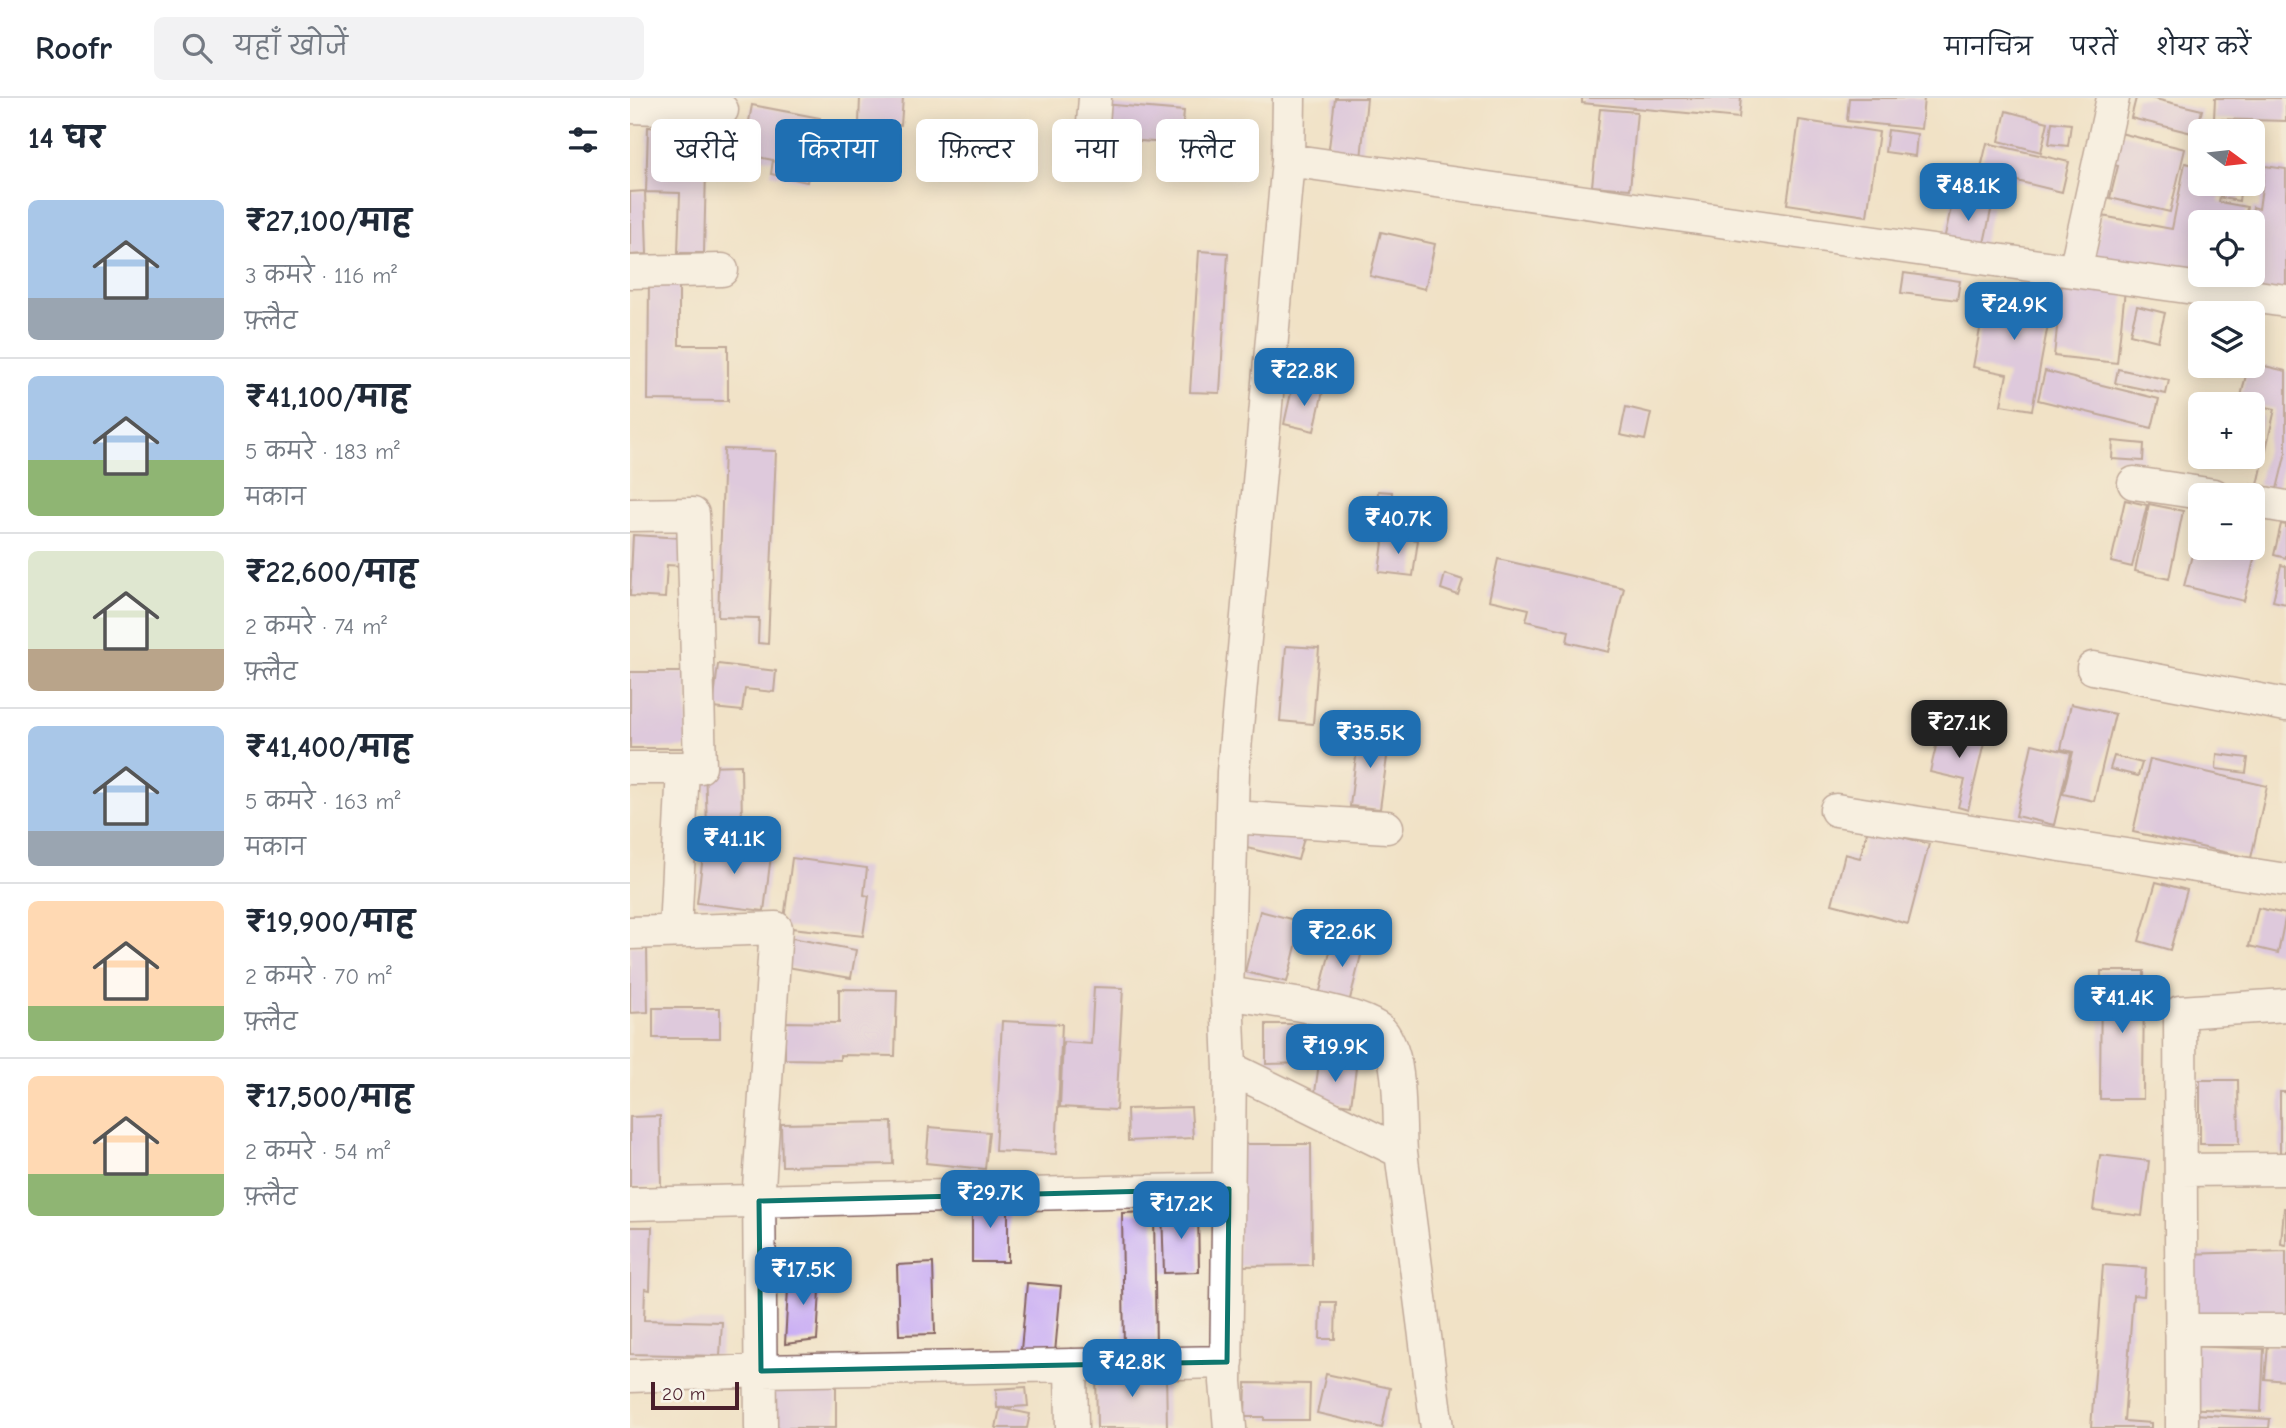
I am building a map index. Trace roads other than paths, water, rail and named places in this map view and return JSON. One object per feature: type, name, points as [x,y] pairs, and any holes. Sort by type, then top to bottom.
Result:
[{"type":"street","points":[[1230,1428],[1227,1362],[1230,1068],[1227,993],[1233,772],[1288,160],[1289,98]]},
{"type":"street","points":[[2076,271],[2113,98]]},
{"type":"street","points":[[630,107],[722,110]]},
{"type":"street","points":[[1288,160],[2286,301]]},
{"type":"street","points":[[630,272],[722,270]]},
{"type":"street","points":[[2134,483],[2188,491]]},
{"type":"street","points":[[2265,503],[2286,506]]},
{"type":"street","points":[[630,515],[693,514],[699,767],[630,768]]},
{"type":"street","points":[[2093,668],[2286,705]]},
{"type":"street","points":[[676,931],[683,768]]},
{"type":"street","points":[[1836,810],[2286,880]]},
{"type":"street","points":[[1232,817],[1387,827]]},
{"type":"street","points":[[630,933],[776,928],[759,1201],[761,1428]]},
{"type":"street","points":[[1227,993],[1363,1020],[1382,1032],[1392,1052],[1401,1153],[1437,1428]]},
{"type":"street","points":[[2182,1428],[2180,1012],[2286,1005]]},
{"type":"street","points":[[1230,1068],[1401,1153]]},
{"type":"street","points":[[2181,1170],[2286,1169]]},
{"type":"street","points":[[630,1204],[1229,1189]]},
{"type":"street","points":[[2181,1330],[2286,1330]]},
{"type":"street","points":[[630,1376],[1227,1362]]},
{"type":"street","points":[[1071,1365],[1072,1428]]}]
